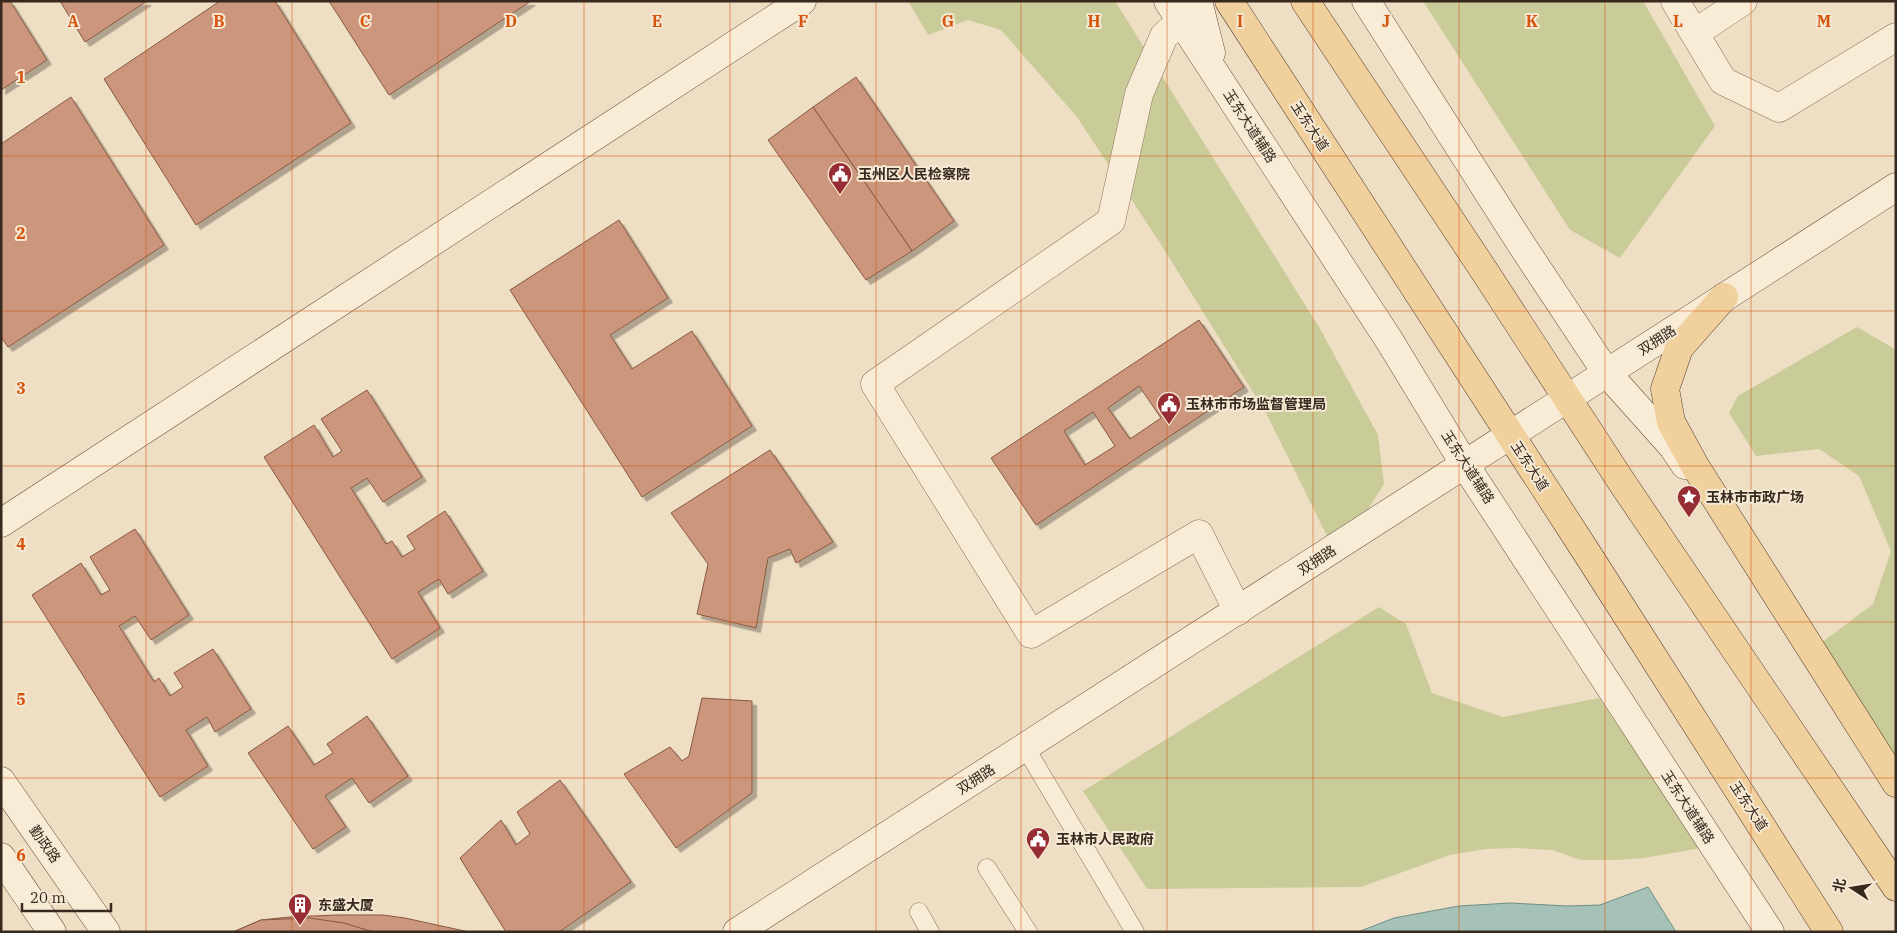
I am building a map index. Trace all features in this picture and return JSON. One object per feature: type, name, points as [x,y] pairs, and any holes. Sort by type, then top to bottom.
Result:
[{"type":"main road","name":"玉东大道","points":[[1229,1],[1511,435],[1829,932]]},
{"type":"main road","points":[[1305,1],[1629,493],[1896,887]]},
{"type":"main road","points":[[1724,297],[1679,348],[1665,390],[1670,422],[1695,466],[1896,783]]},
{"type":"street","points":[[1,523],[802,1]]},
{"type":"street","points":[[1214,1],[1247,30]]},
{"type":"street","points":[[1366,1],[1523,247],[1606,372],[1673,447],[1896,783]]},
{"type":"street","points":[[1675,1],[1723,81],[1779,108],[1896,37]]},
{"type":"street","points":[[1695,33],[1743,1]]},
{"type":"street","points":[[1183,8],[1164,36],[1139,94],[1111,221],[875,384],[1031,634],[1199,534],[1238,611]]},
{"type":"street","name":"玉东大道辅路","points":[[1183,8],[1215,73],[1389,340],[1465,465],[1770,932]]},
{"type":"street","name":"双拥路","points":[[737,932],[1896,187]]},
{"type":"street","name":"勤政路","points":[[1,781],[106,932]]},
{"type":"street","points":[[1,857],[52,932]]},
{"type":"lane","points":[[1025,747],[1135,932]]},
{"type":"lane","points":[[987,868],[1028,932]]},
{"type":"lane","points":[[918,912],[930,932]]},
{"type":"green space","points":[[908,1],[1115,1],[1319,327],[1378,435],[1384,484],[1365,514],[1328,538],[1266,413],[1160,243],[1077,117],[1001,30],[968,20],[928,35]]},
{"type":"green space","points":[[1423,1],[1643,1],[1715,126],[1620,258],[1570,230]]},
{"type":"green space","points":[[1857,327],[1893,348],[1896,352],[1896,754],[1892,756],[1821,643],[1873,604],[1891,551],[1859,476],[1819,449],[1756,456],[1729,413],[1738,396]]},
{"type":"green space","points":[[1379,607],[1406,624],[1432,693],[1503,717],[1599,698],[1701,848],[1644,858],[1616,860],[1581,860],[1552,850],[1486,849],[1450,855],[1361,887],[1147,889],[1083,791]]},
{"type":"shaded area","points":[[1648,887],[1676,932],[1358,932],[1394,918],[1459,906],[1510,903],[1567,906],[1600,905]]},
{"type":"building","points":[[1,1],[10,1],[47,60],[1,90]]},
{"type":"building","points":[[60,1],[147,1],[85,42]]},
{"type":"building","points":[[220,1],[275,1],[351,123],[196,225],[104,79]]},
{"type":"building","points":[[329,1],[531,1],[389,95]]},
{"type":"building","points":[[856,77],[954,221],[912,251],[813,107]]},
{"type":"building","points":[[71,97],[164,245],[8,347],[1,337],[1,144]]},
{"type":"building","name":"玉州区人民检察院","points":[[813,107],[912,251],[866,280],[768,140]]},
{"type":"building","points":[[619,220],[668,298],[610,335],[632,369],[692,331],[752,426],[642,497],[510,290]]},
{"type":"building","name":"玉林市市场监督管理局","points":[[1199,320],[1244,387],[1036,525],[991,458]],"holes":[[[1139,386],[1161,418],[1130,439],[1108,408]],[[1093,412],[1115,446],[1085,465],[1064,431]]]},
{"type":"building","points":[[367,390],[422,477],[383,502],[367,478],[351,488],[386,544],[392,541],[402,557],[415,549],[407,536],[445,511],[483,571],[448,594],[439,579],[418,592],[440,628],[392,659],[264,457],[314,425],[333,457],[342,451],[321,419]]},
{"type":"building","points":[[770,450],[833,542],[796,563],[790,549],[768,558],[756,628],[697,614],[708,564],[671,513]]},
{"type":"building","points":[[135,529],[189,615],[151,640],[135,616],[119,626],[154,682],[159,678],[170,696],[183,687],[174,673],[213,649],[251,709],[215,732],[207,717],[186,730],[208,766],[160,797],[32,595],[81,563],[101,595],[110,590],[90,557]]},
{"type":"building","points":[[702,698],[752,701],[752,793],[676,848],[624,774],[670,747],[682,761],[689,756]]},
{"type":"building","points":[[367,716],[408,776],[369,803],[352,778],[325,796],[346,827],[313,849],[248,753],[288,726],[314,765],[333,753],[327,744]]},
{"type":"building","points":[[560,780],[631,882],[559,932],[506,932],[460,858],[501,820],[516,845],[530,834],[517,812]]},
{"type":"building","points":[[336,915],[383,915],[469,932],[233,932],[261,920]]},
{"type":"building","name":"东盛大厦","points":[[309,918],[344,923],[373,932],[233,932],[261,920]]},
{"type":"place","name":"玉州区人民检察院","points":[[840,195]]},
{"type":"place","name":"玉林市市场监督管理局","points":[[1169,425]]},
{"type":"place","name":"玉林市市政广场","points":[[1689,518]]},
{"type":"place","name":"玉林市人民政府","points":[[1038,860]]},
{"type":"place","name":"东盛大厦","points":[[300,926]]}]
